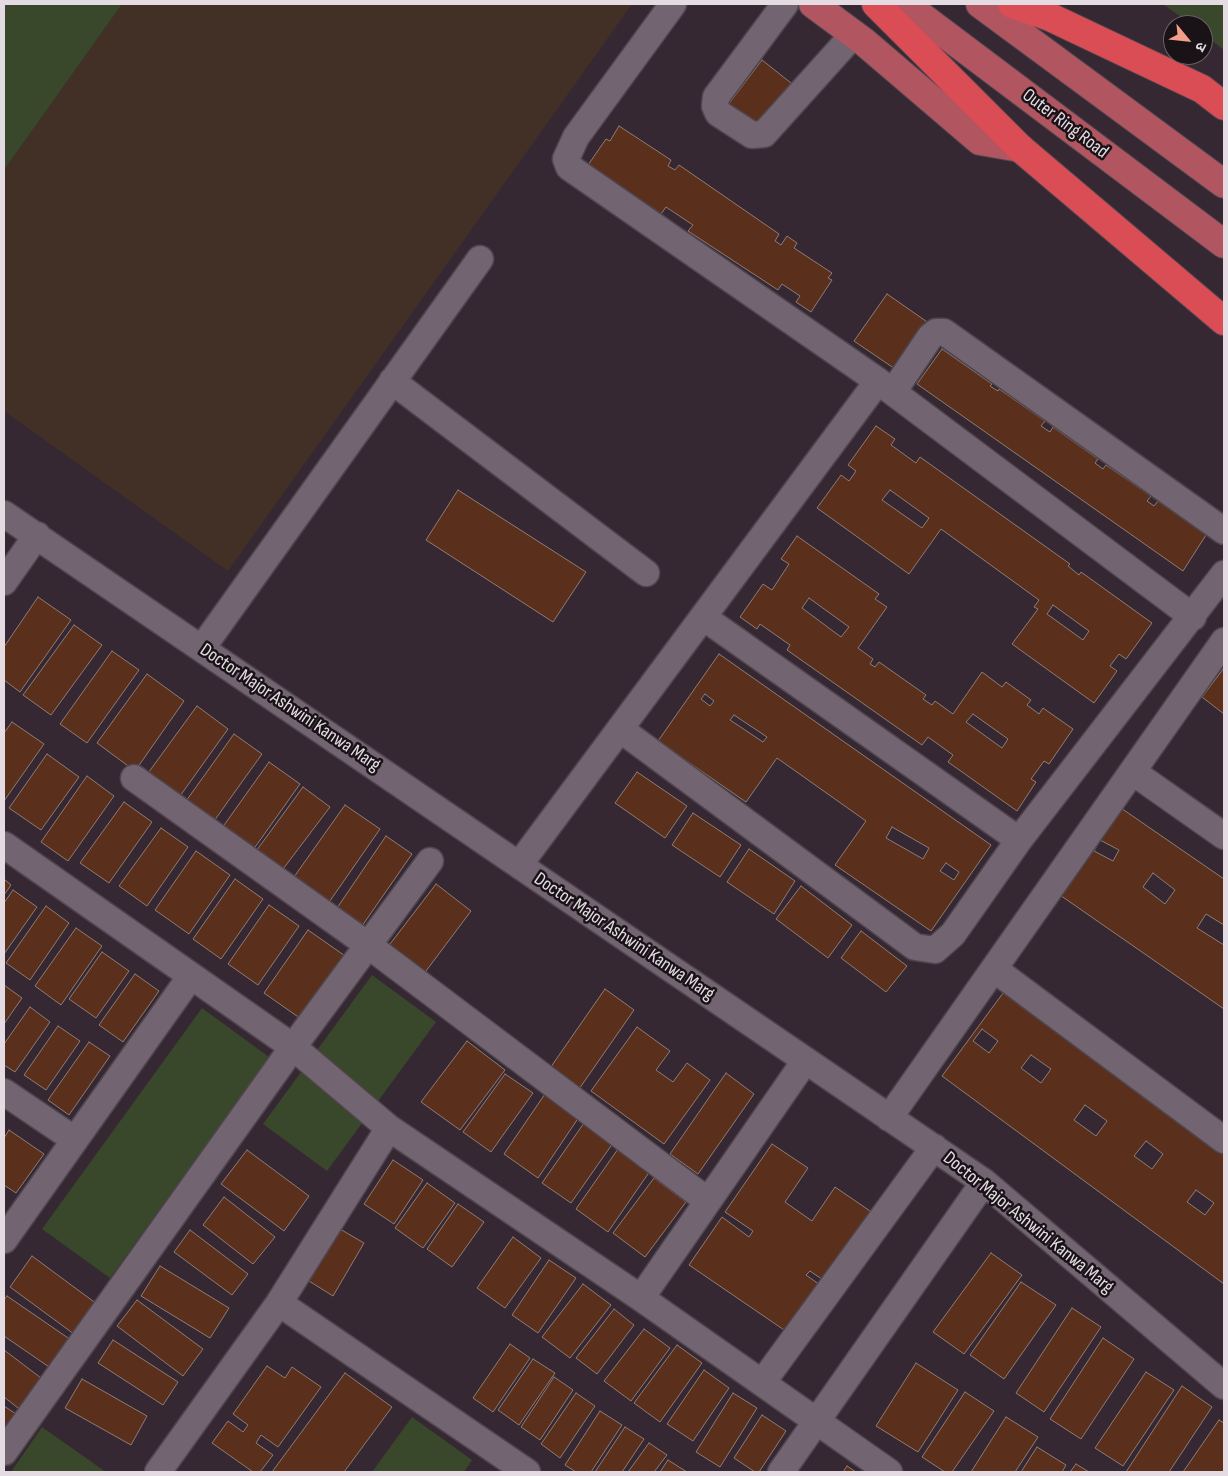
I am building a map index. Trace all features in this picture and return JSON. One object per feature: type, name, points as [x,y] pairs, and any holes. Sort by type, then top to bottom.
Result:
[{"type":"highway","points":[[876,4],[1020,148],[1224,321]]},
{"type":"highway","points":[[1012,4],[1050,17],[1202,89],[1224,106]]},
{"type":"main road","points":[[813,4],[854,34],[980,141],[1020,148]]},
{"type":"main road","name":"Outer Ring Road","points":[[905,4],[1224,244]]},
{"type":"main road","points":[[980,4],[1224,184]]},
{"type":"street","points":[[673,4],[576,138],[566,158],[569,167],[885,387],[1193,617]]},
{"type":"street","points":[[785,4],[716,97],[714,106],[718,113],[752,135],[764,134],[854,34]]},
{"type":"street","points":[[202,648],[480,259]]},
{"type":"street","points":[[519,865],[703,617],[885,387],[936,332],[944,332],[1224,531]]},
{"type":"street","points":[[392,382],[646,573]]},
{"type":"street","name":"Doctor Major Ashwini Kanwa Marg","points":[[4,514],[984,1182],[1224,1386]]},
{"type":"street","points":[[4,582],[37,536]]},
{"type":"street","points":[[620,729],[915,947],[935,950],[952,934],[1019,840],[1193,617],[1224,574]]},
{"type":"street","points":[[703,617],[1019,840]]},
{"type":"street","points":[[889,1118],[1224,641]]},
{"type":"street","points":[[1133,772],[1224,836]]},
{"type":"street","points":[[134,778],[368,945],[708,1201]]},
{"type":"street","points":[[4,845],[293,1047],[389,1128],[641,1298],[889,1472]]},
{"type":"street","points":[[4,1452],[293,1047],[430,861]]},
{"type":"street","points":[[994,968],[1224,1140]]},
{"type":"street","points":[[4,1240],[191,976]]},
{"type":"street","points":[[641,1298],[805,1061]]},
{"type":"street","points":[[4,1092],[75,1140]]},
{"type":"street","points":[[158,1472],[279,1303],[389,1128]]},
{"type":"street","points":[[762,1383],[934,1147]]},
{"type":"street","points":[[781,1472],[984,1182]]},
{"type":"street","points":[[279,1303],[518,1470]]},
{"type":"shaded area","points":[[122,4],[632,4],[228,571],[4,411],[4,170]]},
{"type":"green space","points":[[4,4],[122,4],[4,170]]},
{"type":"green space","points":[[1163,4],[1224,4],[1224,50],[1213,42],[1213,15],[1178,15]]},
{"type":"green space","points":[[372,975],[436,1022],[327,1171],[263,1124]]},
{"type":"green space","points":[[202,1008],[269,1057],[110,1278],[42,1229]]},
{"type":"green space","points":[[412,1417],[472,1460],[464,1472],[372,1472]]},
{"type":"green space","points":[[42,1427],[106,1472],[11,1472]]},
{"type":"building","points":[[762,60],[791,83],[756,130],[725,109]]},
{"type":"building","points":[[619,126],[671,160],[668,166],[675,170],[679,165],[779,234],[775,241],[781,245],[787,236],[797,243],[794,248],[832,273],[828,278],[832,280],[811,312],[796,302],[800,296],[782,284],[778,290],[688,231],[693,225],[666,207],[661,214],[588,165],[606,139],[610,141]]},
{"type":"building","points":[[887,294],[933,326],[901,373],[854,341]]},
{"type":"building","points":[[942,349],[992,384],[990,386],[998,391],[999,389],[1045,421],[1041,426],[1050,432],[1053,427],[1098,459],[1095,463],[1103,469],[1106,465],[1151,496],[1147,501],[1154,506],[1158,501],[1206,535],[1183,571],[917,384]]},
{"type":"building","points":[[876,426],[895,439],[891,445],[916,463],[920,457],[1070,564],[1068,566],[1079,575],[1081,572],[1152,623],[1126,659],[1119,654],[1110,666],[1117,671],[1094,703],[1012,644],[1038,609],[1034,607],[1039,600],[941,529],[909,574],[817,508],[841,475],[849,481],[856,471],[848,465]],"holes":[[[890,490],[929,518],[922,528],[882,500]],[[1053,605],[1089,631],[1083,640],[1047,614]]]},
{"type":"building","points":[[458,490],[586,572],[553,622],[426,540]]},
{"type":"building","points":[[797,536],[879,594],[875,599],[887,607],[858,648],[873,659],[870,664],[875,667],[879,662],[926,695],[923,699],[932,705],[935,701],[953,714],[982,672],[1002,687],[1006,682],[1031,700],[1027,705],[1039,714],[1043,708],[1073,729],[1049,764],[1044,761],[1031,779],[1036,782],[1017,811],[948,762],[953,755],[928,737],[922,745],[787,650],[790,645],[760,624],[757,629],[740,617],[763,584],[772,590],[789,564],[781,559]],"holes":[[[809,598],[849,627],[841,637],[802,608]],[[973,714],[1008,739],[1002,748],[966,722]]]},
{"type":"building","points":[[38,597],[71,620],[20,692],[4,680],[4,647]]},
{"type":"building","points":[[74,625],[102,645],[51,715],[23,695]]},
{"type":"building","points":[[112,651],[139,670],[87,743],[60,724]]},
{"type":"building","points":[[719,654],[991,845],[931,931],[835,865],[866,821],[777,758],[746,802],[658,741]],"holes":[[[705,694],[714,701],[710,706],[701,699]],[[734,715],[767,737],[763,742],[730,720]],[[892,827],[929,848],[923,859],[886,838]],[[946,863],[959,872],[954,880],[940,871]]]},
{"type":"building","points":[[1224,668],[1224,714],[1202,697]]},
{"type":"building","points":[[147,674],[184,701],[135,771],[97,743]]},
{"type":"building","points":[[197,706],[228,729],[175,803],[143,780]]},
{"type":"building","points":[[12,722],[44,744],[4,801],[4,733]]},
{"type":"building","points":[[234,734],[262,754],[209,828],[181,808]]},
{"type":"building","points":[[47,754],[79,777],[41,830],[9,808]]},
{"type":"building","points":[[269,762],[300,784],[248,857],[217,835]]},
{"type":"building","points":[[637,772],[687,806],[665,838],[615,803]]},
{"type":"building","points":[[87,776],[114,796],[68,861],[41,842]]},
{"type":"building","points":[[303,787],[330,807],[277,877],[251,858]]},
{"type":"building","points":[[124,802],[152,822],[109,883],[80,863]]},
{"type":"building","points":[[345,805],[380,829],[325,908],[289,884]]},
{"type":"building","points":[[1118,806],[1224,879],[1224,925],[1206,914],[1197,928],[1224,945],[1224,1009],[1057,893]],"holes":[[[1100,840],[1119,850],[1113,861],[1094,851]],[[1153,873],[1175,890],[1165,904],[1143,887]]]},
{"type":"building","points":[[693,813],[741,845],[720,877],[672,845]]},
{"type":"building","points":[[161,828],[188,847],[147,906],[119,886]]},
{"type":"building","points":[[386,836],[412,854],[362,926],[337,908]]},
{"type":"building","points":[[749,849],[795,881],[774,914],[727,882]]},
{"type":"building","points":[[196,851],[230,875],[189,934],[155,910]]},
{"type":"building","points":[[4,879],[11,885],[4,895]]},
{"type":"building","points":[[235,879],[263,899],[221,959],[193,939]]},
{"type":"building","points":[[436,884],[471,911],[423,975],[387,948]]},
{"type":"building","points":[[801,886],[852,925],[828,958],[776,919]]},
{"type":"building","points":[[13,890],[37,907],[4,954],[4,903]]},
{"type":"building","points":[[269,905],[299,926],[258,985],[228,964]]},
{"type":"building","points":[[46,906],[69,923],[30,980],[6,963]]},
{"type":"building","points":[[76,928],[102,946],[61,1005],[35,986]]},
{"type":"building","points":[[308,930],[348,958],[304,1021],[264,993]]},
{"type":"building","points":[[861,931],[907,966],[886,992],[841,958]]},
{"type":"building","points":[[102,952],[129,971],[96,1018],[69,999]]},
{"type":"building","points":[[135,974],[159,991],[123,1042],[99,1025]]},
{"type":"building","points":[[4,985],[22,998],[4,1024]]},
{"type":"building","points":[[605,989],[634,1010],[577,1092],[548,1071]]},
{"type":"building","points":[[1006,989],[1224,1150],[1224,1284],[942,1076]],"holes":[[[982,1029],[998,1041],[989,1053],[973,1041]],[[1031,1055],[1051,1069],[1041,1083],[1021,1068]],[[1085,1105],[1107,1121],[1096,1136],[1074,1120]],[[1146,1141],[1163,1154],[1152,1169],[1134,1156]],[[1196,1190],[1214,1203],[1205,1215],[1187,1202]]]},
{"type":"building","points":[[30,1007],[50,1022],[15,1072],[4,1065],[4,1044]]},
{"type":"building","points":[[58,1026],[80,1041],[46,1090],[24,1075]]},
{"type":"building","points":[[637,1027],[670,1051],[656,1070],[673,1082],[687,1063],[710,1080],[664,1144],[591,1091]]},
{"type":"building","points":[[467,1041],[505,1070],[460,1130],[421,1102]]},
{"type":"building","points":[[89,1042],[110,1056],[69,1115],[48,1100]]},
{"type":"building","points":[[726,1073],[754,1094],[698,1174],[670,1154]]},
{"type":"building","points":[[505,1074],[533,1093],[491,1152],[463,1132]]},
{"type":"building","points":[[547,1091],[581,1114],[538,1178],[504,1154]]},
{"type":"building","points":[[584,1123],[613,1143],[571,1203],[542,1183]]},
{"type":"building","points":[[9,1130],[44,1154],[16,1193],[4,1185],[4,1138]]},
{"type":"building","points":[[772,1144],[808,1168],[785,1202],[812,1221],[835,1187],[873,1213],[826,1282],[810,1271],[806,1275],[823,1287],[790,1334],[689,1265],[722,1217],[749,1237],[753,1231],[725,1212]]},
{"type":"building","points":[[618,1149],[650,1171],[608,1232],[576,1209]]},
{"type":"building","points":[[247,1150],[309,1196],[284,1231],[221,1184]]},
{"type":"building","points":[[393,1160],[423,1180],[394,1224],[364,1204]]},
{"type":"building","points":[[654,1178],[686,1202],[645,1257],[613,1233]]},
{"type":"building","points":[[427,1183],[455,1203],[423,1248],[395,1228]]},
{"type":"building","points":[[224,1197],[275,1237],[253,1264],[203,1225]]},
{"type":"building","points":[[458,1204],[484,1222],[452,1267],[427,1249]]},
{"type":"building","points":[[340,1229],[364,1243],[333,1296],[309,1281]]},
{"type":"building","points":[[190,1230],[248,1274],[232,1295],[174,1252]]},
{"type":"building","points":[[513,1237],[541,1258],[505,1308],[477,1288]]},
{"type":"building","points":[[991,1253],[1022,1275],[964,1354],[933,1332]]},
{"type":"building","points":[[32,1256],[101,1307],[78,1337],[10,1287]]},
{"type":"building","points":[[549,1260],[576,1278],[538,1333],[512,1315]]},
{"type":"building","points":[[160,1266],[229,1308],[210,1338],[141,1296]]},
{"type":"building","points":[[1021,1282],[1056,1305],[1004,1379],[970,1355]]},
{"type":"building","points":[[583,1284],[611,1305],[570,1358],[542,1337]]},
{"type":"building","points":[[7,1296],[71,1340],[52,1369],[4,1336],[4,1300]]},
{"type":"building","points":[[137,1300],[203,1349],[183,1376],[117,1326]]},
{"type":"building","points":[[1072,1308],[1101,1327],[1044,1412],[1016,1393]]},
{"type":"building","points":[[614,1309],[634,1325],[597,1374],[576,1358]]},
{"type":"building","points":[[644,1329],[670,1348],[631,1401],[604,1381]]},
{"type":"building","points":[[1103,1338],[1134,1359],[1081,1439],[1050,1419]]},
{"type":"building","points":[[113,1340],[178,1382],[163,1405],[98,1363]]},
{"type":"building","points":[[510,1344],[530,1358],[493,1412],[473,1398]]},
{"type":"building","points":[[677,1345],[702,1363],[660,1422],[634,1403]]},
{"type":"building","points":[[4,1350],[45,1381],[22,1411],[4,1397]]},
{"type":"building","points":[[533,1359],[555,1373],[519,1425],[498,1410]]},
{"type":"building","points":[[916,1363],[958,1390],[918,1452],[876,1426]]},
{"type":"building","points":[[267,1366],[285,1378],[292,1367],[321,1387],[278,1447],[261,1435],[256,1443],[273,1455],[260,1472],[253,1472],[212,1443],[228,1421],[243,1432],[248,1425],[233,1414]]},
{"type":"building","points":[[704,1370],[729,1388],[693,1441],[667,1424]]},
{"type":"building","points":[[1146,1372],[1174,1390],[1123,1466],[1095,1448]]},
{"type":"building","points":[[345,1373],[392,1407],[344,1472],[272,1472]]},
{"type":"building","points":[[554,1377],[573,1390],[540,1440],[521,1427]]},
{"type":"building","points":[[82,1379],[147,1416],[131,1445],[65,1408]]},
{"type":"building","points":[[1182,1386],[1212,1407],[1169,1472],[1126,1472]]},
{"type":"building","points":[[965,1392],[994,1411],[952,1472],[945,1472],[922,1457]]},
{"type":"building","points":[[576,1393],[595,1406],[560,1458],[541,1444]]},
{"type":"building","points":[[733,1393],[757,1408],[720,1467],[696,1452]]},
{"type":"building","points":[[4,1406],[19,1416],[4,1438]]},
{"type":"building","points":[[600,1411],[622,1425],[591,1472],[576,1472],[565,1465]]},
{"type":"building","points":[[762,1415],[786,1431],[759,1472],[755,1472],[734,1458]]},
{"type":"building","points":[[1006,1417],[1038,1437],[1015,1472],[971,1472]]},
{"type":"building","points":[[1219,1420],[1224,1423],[1224,1472],[1183,1472]]},
{"type":"building","points":[[625,1427],[644,1439],[622,1472],[595,1472]]},
{"type":"building","points":[[649,1443],[667,1455],[654,1472],[628,1472]]},
{"type":"building","points":[[1037,1447],[1066,1465],[1062,1472],[1021,1472]]},
{"type":"building","points":[[668,1460],[687,1472],[660,1472]]},
{"type":"building","points":[[1076,1464],[1089,1472],[1070,1472]]},
{"type":"building","points":[[847,1466],[856,1472],[843,1472]]}]
